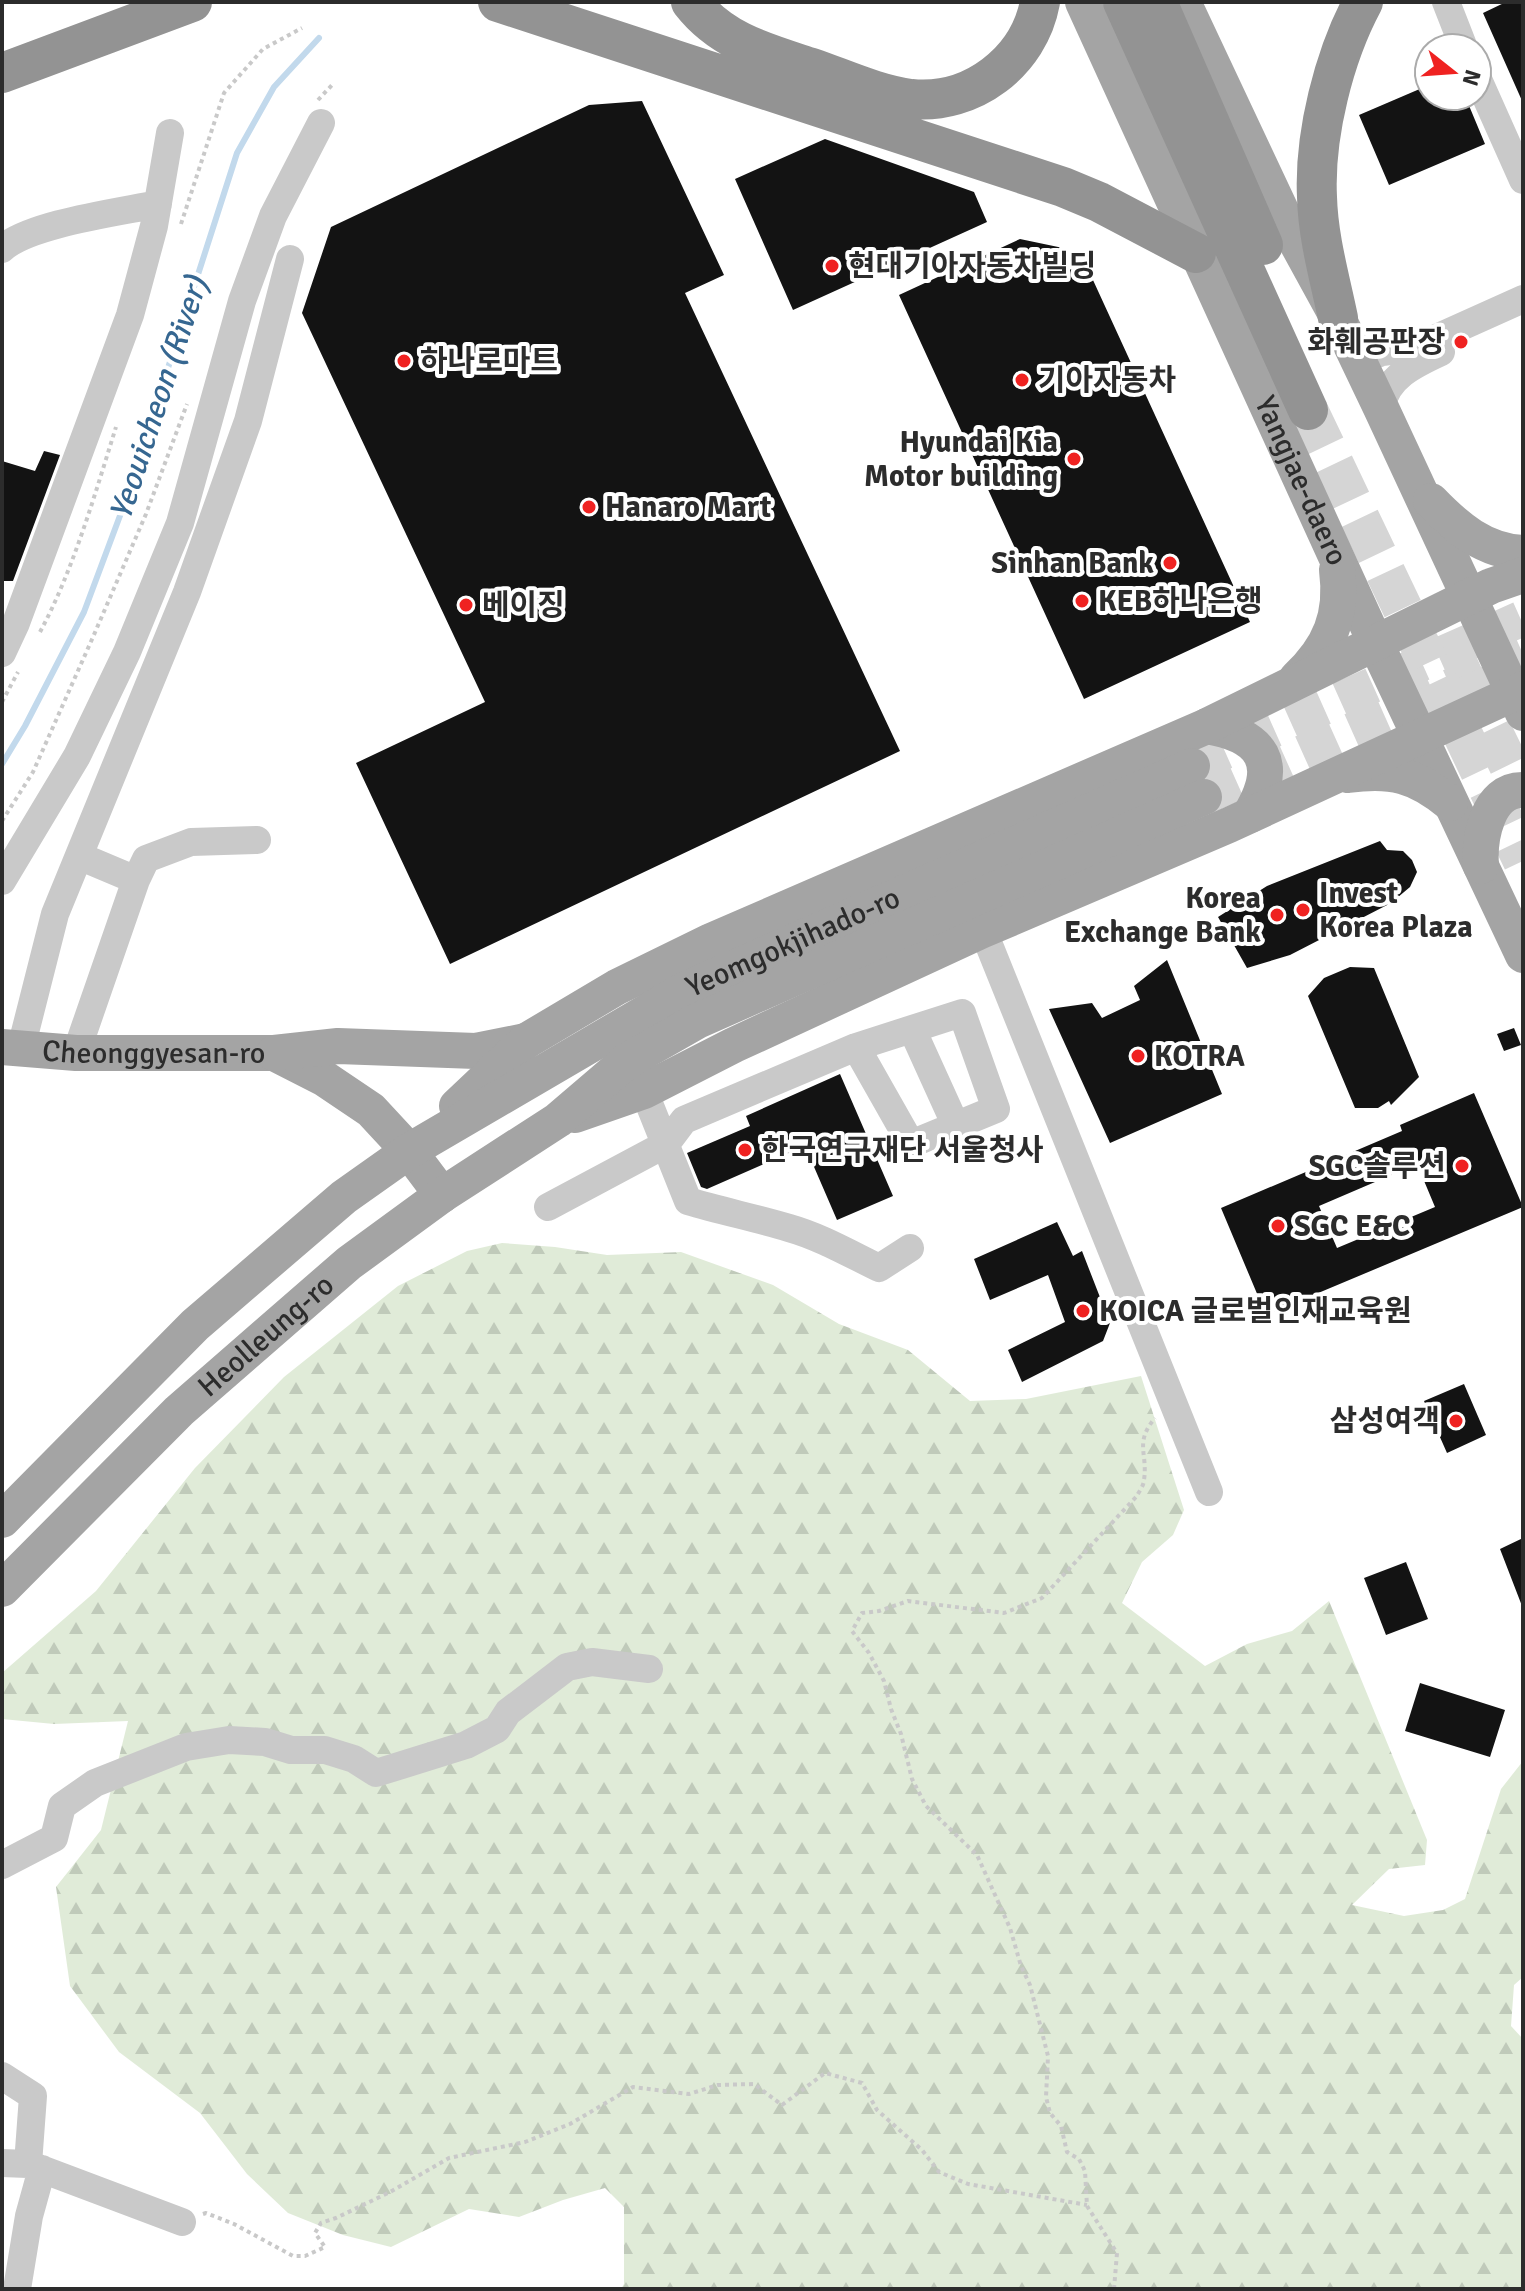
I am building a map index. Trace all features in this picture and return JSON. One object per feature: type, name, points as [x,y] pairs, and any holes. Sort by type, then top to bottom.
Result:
[{"type":"highway","points":[[2,73],[192,2]]},
{"type":"highway","points":[[498,2],[1063,187],[1099,202],[1196,253]]},
{"type":"highway","points":[[691,2],[713,26],[742,44],[890,94],[919,99],[965,91],[999,73],[1025,41],[1040,2]]},
{"type":"highway","name":"Yangjae-daero","points":[[1123,2],[1320,407],[1157,2]]},
{"type":"highway","points":[[1338,318],[1316,197],[1318,164],[1330,91],[1363,2]]},
{"type":"main road","name":"Yangjae-daero","points":[[1083,2],[1376,644],[1523,955]]},
{"type":"main road","points":[[1183,2],[1293,236],[1338,318],[1414,483],[1453,522],[1486,545],[1523,553]]},
{"type":"main road","points":[[558,1120],[644,1091],[734,1045],[983,930],[1250,815],[1419,737],[1520,698],[1399,449]]},
{"type":"main road","points":[[1284,690],[1313,661],[1333,626],[1339,603],[1335,552]]},
{"type":"main road","points":[[409,1151],[526,1041],[617,987],[711,941],[1207,726],[1491,586],[1523,575]]},
{"type":"main road","points":[[1207,726],[1245,738],[1262,757],[1265,770],[1263,785],[1250,815]]},
{"type":"main road","points":[[1323,781],[1360,774],[1393,773],[1428,786],[1450,803]]},
{"type":"main road","name":"Yeomgokjihado-ro","points":[[409,1151],[686,989],[1198,782],[697,1021],[627,1061],[558,1120]]},
{"type":"main road","points":[[1481,866],[1483,832],[1494,805],[1509,792],[1523,790]]},
{"type":"main road","points":[[274,1053],[338,1046],[476,1051],[526,1041]]},
{"type":"main road","name":"Cheonggyesan-ro","points":[[12,1048],[76,1053],[274,1053],[325,1079],[371,1110],[409,1151],[442,1195]]},
{"type":"main road","name":"Heolleung-ro","points":[[2,1589],[203,1390],[349,1263],[442,1195],[558,1120]]},
{"type":"main road","name":"Heolleung-ro","points":[[2,1520],[195,1325],[344,1197],[409,1151]]},
{"type":"street","points":[[1446,2],[1458,32]]},
{"type":"street","points":[[1493,112],[1523,180]]},
{"type":"street","points":[[2,881],[77,756],[127,652],[180,523],[242,301],[273,216],[318,113]]},
{"type":"street","points":[[2,653],[13,599],[130,315],[154,226],[170,133]]},
{"type":"street","points":[[2,249],[50,226],[158,204]]},
{"type":"street","points":[[12,1048],[55,914],[187,592],[248,421],[290,259]]},
{"type":"street","points":[[1355,357],[1367,358],[1382,352],[1414,348],[1523,299]]},
{"type":"street","points":[[1381,408],[1383,396],[1391,384],[1408,368],[1523,318]]},
{"type":"street","points":[[76,1053],[146,859],[191,842],[257,840]]},
{"type":"street","points":[[79,856],[136,880]]},
{"type":"street","points":[[983,930],[1209,1492]]},
{"type":"street","points":[[548,1207],[666,1144],[684,1120],[856,1047],[962,1013],[996,1109],[911,1144],[856,1047]]},
{"type":"street","points":[[912,1029],[956,1126]]},
{"type":"street","points":[[644,1091],[688,1201],[791,1228],[879,1268],[910,1248]]},
{"type":"street","points":[[2,1865],[54,1838],[62,1806],[95,1783],[186,1747],[229,1740],[265,1742],[291,1750],[325,1750],[354,1759],[376,1773],[466,1745],[497,1729],[508,1712],[567,1667],[592,1662],[649,1669]]},
{"type":"street","points":[[2,2076],[33,2096],[24,2165],[29,2216],[17,2289]]},
{"type":"street","points":[[24,2165],[182,2222]]},
{"type":"path","points":[[318,113],[332,85]]},
{"type":"path","points":[[2,821],[33,772],[93,637],[146,514],[188,401]]},
{"type":"path","points":[[1114,2289],[1117,2253],[1087,2206],[1085,2171],[1079,2159],[1067,2152],[1061,2126],[1050,2113],[1046,2097],[1048,2056],[1030,1985],[1010,1928],[977,1855],[926,1806],[912,1779],[884,1681],[869,1653],[852,1631],[862,1613],[908,1601],[1004,1613],[1042,1598],[1136,1497],[1144,1481],[1142,1449],[1146,1429],[1173,1398]]},
{"type":"path","points":[[182,2222],[206,2213],[234,2224],[293,2256],[305,2256],[325,2247],[315,2233],[321,2223],[390,2192],[449,2158],[525,2142],[570,2124],[633,2087],[689,2094],[718,2085],[754,2084],[782,2105],[825,2073],[862,2083],[877,2110],[922,2150],[939,2172],[968,2184],[1087,2206]]},
{"type":"green space","points":[[502,1243],[607,1255],[681,1252],[773,1285],[839,1324],[908,1350],[970,1401],[1026,1399],[1141,1376],[1184,1510],[1173,1535],[1142,1562],[1122,1603],[1205,1666],[1247,1644],[1292,1631],[1329,1601],[1427,1840],[1425,1865],[1389,1869],[1352,1905],[1404,1916],[1443,1910],[1465,1899],[1501,1789],[1523,1761],[1523,1977],[1514,1985],[1511,2026],[1523,2039],[1523,2289],[621,2289],[624,2284],[624,2207],[605,2188],[519,2217],[469,2209],[391,2247],[343,2235],[288,2213],[247,2174],[200,2113],[119,2052],[70,1986],[56,1887],[101,1830],[128,1721],[54,1724],[2,1719],[2,1673],[96,1591],[195,1468],[284,1377],[398,1286],[467,1251]]},
{"type":"building","points":[[1506,2],[1523,2],[1523,103],[1493,32],[1483,13]]},
{"type":"building","points":[[1413,92],[1413,112],[1472,112],[1485,144],[1389,185],[1359,115]]},
{"type":"building","name":"Hanaro Mart","points":[[642,101],[724,275],[685,293],[900,751],[450,964],[356,763],[485,702],[302,313],[331,227],[589,105]]},
{"type":"building","name":"현대기아자동차빌딩","points":[[825,139],[974,192],[987,222],[793,310],[735,179]]},
{"type":"building","name":"Hyundai Kia Motor building","points":[[1020,239],[1063,248],[1074,273],[1087,267],[1250,622],[1084,699],[899,295]]},
{"type":"building","points":[[44,451],[60,455],[13,581],[2,581],[2,461],[35,471]]},
{"type":"building","name":"Invest Korea Plaza","points":[[1380,841],[1387,850],[1403,851],[1412,860],[1417,872],[1410,887],[1391,903],[1290,955],[1247,968],[1218,917],[1267,886]]},
{"type":"building","name":"KOTRA","points":[[1167,960],[1222,1094],[1110,1143],[1049,1009],[1092,1003],[1102,1018],[1140,1000],[1134,986]]},
{"type":"building","points":[[1350,967],[1374,968],[1419,1077],[1391,1105],[1389,1101],[1378,1108],[1355,1108],[1308,996],[1324,978]]},
{"type":"building","points":[[1514,1028],[1521,1045],[1504,1051],[1497,1034]]},
{"type":"building","name":"한국연구재단 서울청사","points":[[840,1074],[893,1196],[837,1220],[805,1146],[707,1189],[701,1187],[687,1153],[750,1126],[746,1116]]},
{"type":"building","name":"SGC E&C","points":[[1474,1093],[1523,1207],[1266,1315],[1221,1208],[1402,1131],[1400,1125]],"holes":[[[1417,1164],[1435,1207],[1337,1248],[1319,1206]]]},
{"type":"building","name":"KOICA 글로벌인재교육원","points":[[1057,1222],[1073,1256],[1082,1251],[1110,1323],[1103,1341],[1022,1382],[1008,1350],[1065,1322],[1048,1275],[990,1300],[974,1259]]},
{"type":"building","points":[[1464,1384],[1486,1435],[1447,1453],[1424,1401]]},
{"type":"building","points":[[1523,1538],[1523,1605],[1522,1606],[1500,1549]]},
{"type":"building","points":[[1406,1562],[1428,1619],[1386,1635],[1364,1578]]},
{"type":"building","points":[[1420,1683],[1505,1710],[1490,1757],[1405,1731]]},
{"type":"waterway","name":"Yeouicheon (River)","points":[[2,764],[84,612],[124,505],[237,153],[274,87],[319,38]]},
{"type":"tunnel","points":[[1308,410],[1523,861]]},
{"type":"tunnel","points":[[1192,766],[1523,618]]},
{"type":"tunnel","points":[[1204,797],[1523,654]]},
{"type":"tunnel","points":[[1465,675],[1523,794]]},
{"type":"place","name":"현대기아자동차빌딩","points":[[832,266]]},
{"type":"place","name":"화훼공판장","points":[[1461,342]]},
{"type":"place","name":"하나로마트","points":[[404,361]]},
{"type":"place","name":"기아자동차","points":[[1022,380]]},
{"type":"place","name":"Hyundai Kia Motor building","points":[[1074,459]]},
{"type":"place","name":"Hanaro Mart","points":[[589,507]]},
{"type":"place","name":"Sinhan Bank","points":[[1170,563]]},
{"type":"place","name":"KEB하나은행","points":[[1082,601]]},
{"type":"place","name":"베이징","points":[[466,605]]},
{"type":"place","name":"Invest Korea Plaza","points":[[1303,910]]},
{"type":"place","name":"Korea Exchange Bank","points":[[1277,915]]},
{"type":"place","name":"KOTRA","points":[[1138,1056]]},
{"type":"place","name":"한국연구재단 서울청사","points":[[745,1150]]},
{"type":"place","name":"SGC솔루션","points":[[1462,1166]]},
{"type":"place","name":"SGC E&C","points":[[1278,1226]]},
{"type":"place","name":"KOICA 글로벌인재교육원","points":[[1083,1311]]},
{"type":"place","name":"삼성여객","points":[[1456,1421]]}]
